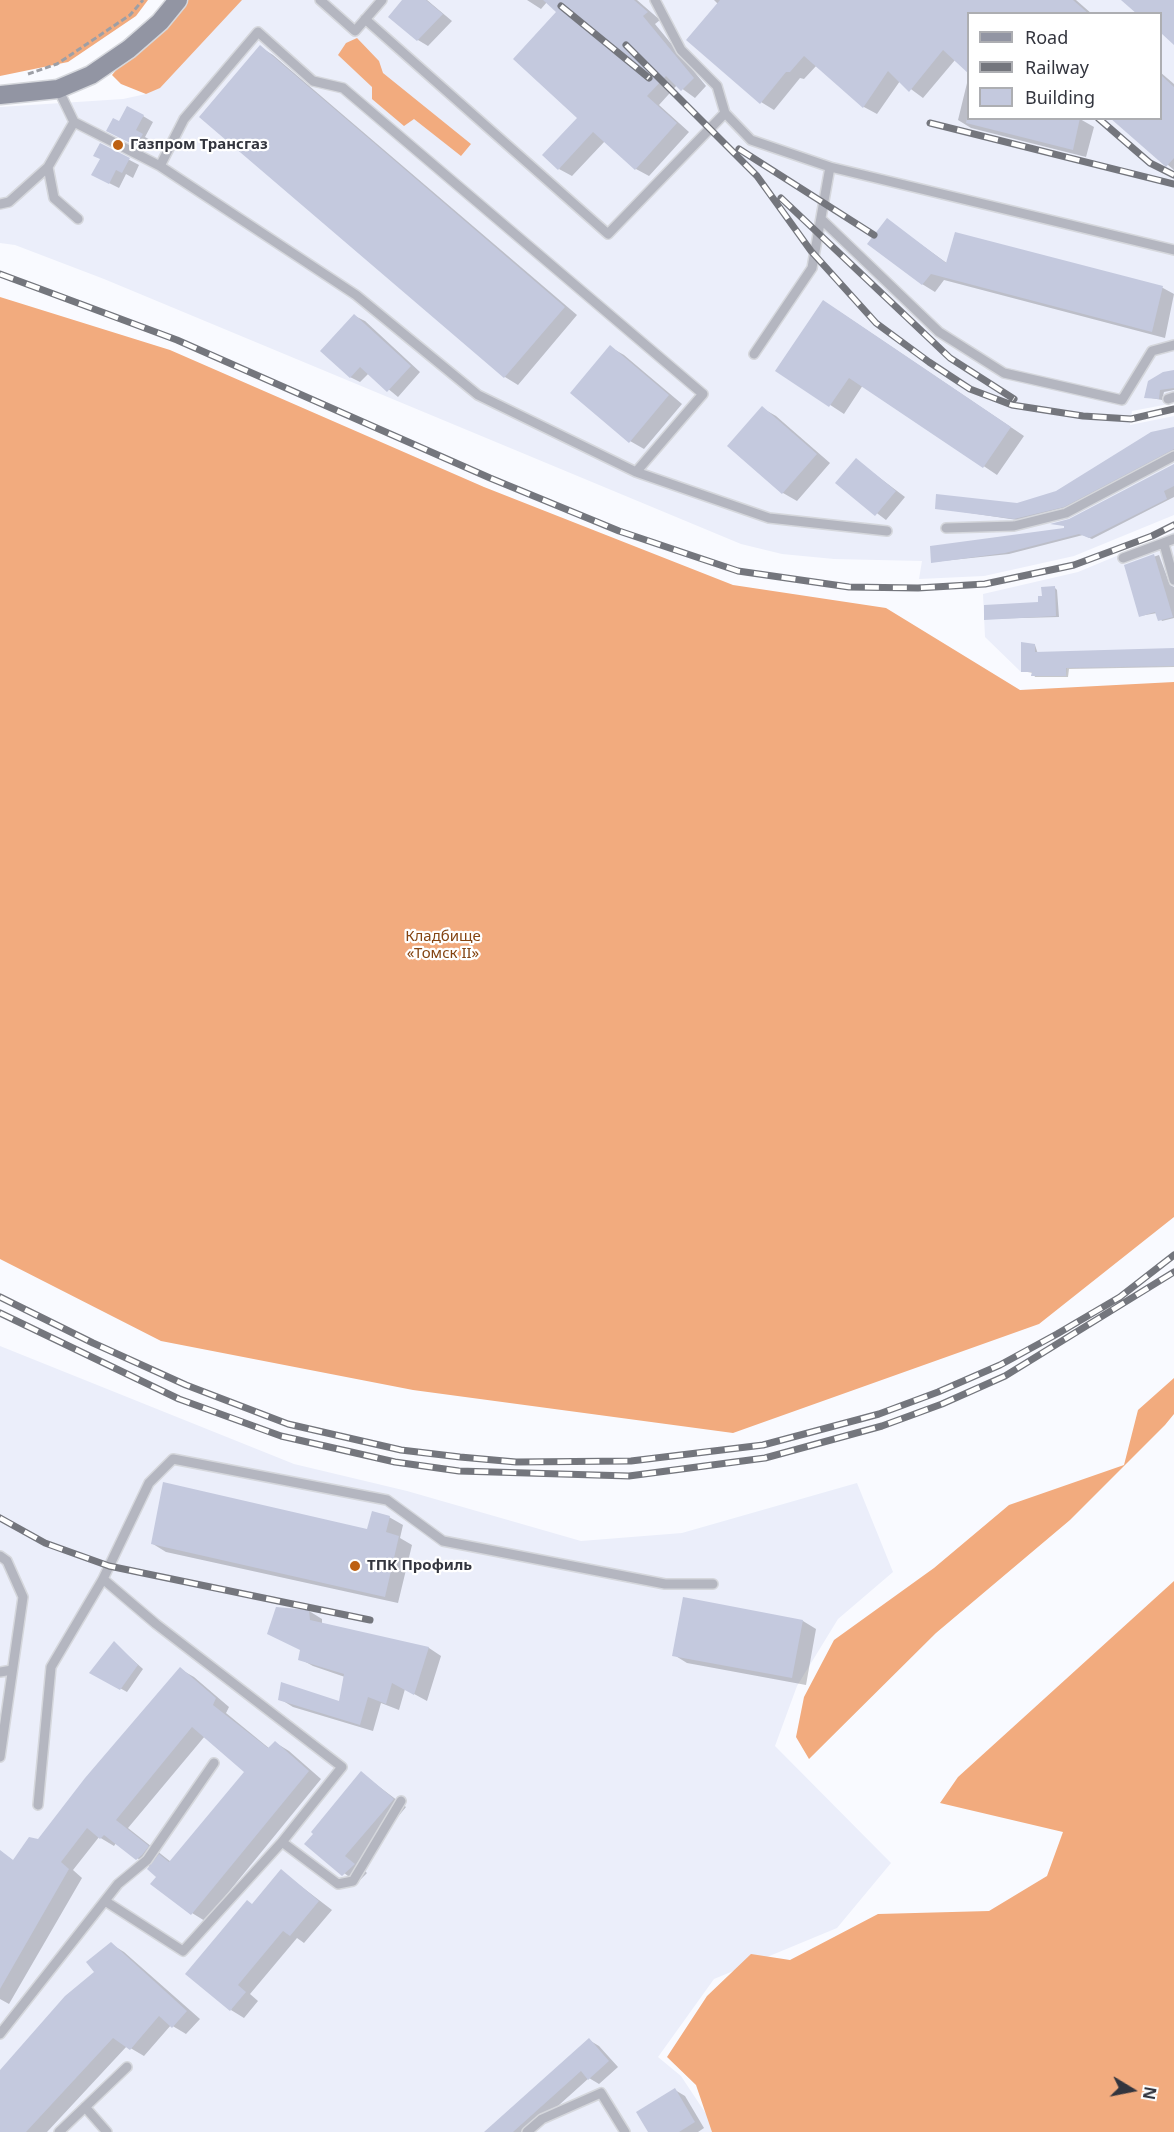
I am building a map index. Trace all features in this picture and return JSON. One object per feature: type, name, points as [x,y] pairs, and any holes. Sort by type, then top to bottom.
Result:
[{"type":"main road","points":[[0,95],[58,89],[91,75],[129,49],[160,22],[178,0]]},
{"type":"lane","points":[[320,0],[355,31],[382,0]]},
{"type":"lane","points":[[656,0],[681,51],[717,86],[724,113],[751,140],[830,167],[1174,250]]},
{"type":"lane","points":[[365,19],[608,234],[724,113]]},
{"type":"lane","points":[[160,166],[184,118],[258,32],[314,81],[343,88],[702,394],[636,472]]},
{"type":"lane","points":[[58,89],[75,122],[160,166],[356,295],[478,395],[636,472],[768,518],[887,531]]},
{"type":"lane","points":[[0,204],[9,202],[48,167],[75,122]]},
{"type":"lane","points":[[48,167],[54,198],[78,219]]},
{"type":"lane","points":[[754,354],[812,268],[830,167]]},
{"type":"lane","points":[[821,219],[939,332],[1004,373],[1122,400],[1152,351],[1174,345]]},
{"type":"lane","points":[[946,528],[1014,526],[1066,513],[1174,456]]},
{"type":"lane","points":[[1123,558],[1174,539]]},
{"type":"lane","points":[[1164,544],[1174,580]]},
{"type":"lane","points":[[38,1805],[51,1667],[103,1579],[149,1483],[173,1459],[387,1500],[443,1541],[665,1584],[713,1584]]},
{"type":"lane","points":[[0,1556],[7,1561],[23,1597],[0,1757]]},
{"type":"lane","points":[[103,1579],[156,1624],[342,1767],[282,1842],[183,1952],[105,1901]]},
{"type":"lane","points":[[0,1672],[12,1670]]},
{"type":"lane","points":[[0,2034],[118,1884],[147,1860],[214,1763]]},
{"type":"lane","points":[[282,1842],[338,1884],[353,1881],[401,1801]]},
{"type":"lane","points":[[59,2132],[127,2067]]},
{"type":"lane","points":[[527,2132],[542,2119],[601,2093],[625,2132]]},
{"type":"lane","points":[[86,2107],[107,2132]]},
{"type":"path","points":[[18,77],[57,64],[130,15],[143,0]]},
{"type":"shaded area","points":[[226,0],[1174,0],[1174,403],[1132,411],[1130,425],[1174,416],[1174,515],[1074,556],[984,576],[919,579],[922,561],[834,559],[782,554],[741,544],[104,279],[15,245],[0,243],[0,107],[123,99],[146,94]]},
{"type":"shaded area","points":[[1174,532],[1174,666],[1067,668],[1066,676],[1031,676],[1032,672],[1021,672],[985,637],[983,594],[1078,572]]},
{"type":"shaded area","points":[[0,1346],[294,1464],[407,1491],[581,1541],[682,1533],[857,1483],[893,1572],[838,1619],[797,1686],[775,1746],[891,1863],[837,1928],[714,1979],[658,2057],[681,2076],[718,2132],[0,2132]]},
{"type":"green space","points":[[0,0],[148,0],[136,16],[68,62],[0,76]]},
{"type":"green space","points":[[176,0],[242,0],[160,88],[146,94],[121,84],[112,75]]},
{"type":"green space","points":[[357,38],[379,61],[383,73],[471,144],[461,156],[414,119],[404,126],[372,99],[372,87],[338,55],[346,43]]},
{"type":"green space","name":"Кладбище «Томск II»","points":[[0,297],[170,350],[484,487],[733,585],[886,608],[1020,690],[1174,682],[1174,1217],[1039,1324],[733,1433],[413,1390],[161,1341],[0,1259]]},
{"type":"green space","points":[[1174,1378],[1174,1414],[1165,1425],[1070,1520],[936,1633],[809,1759],[796,1737],[804,1697],[834,1640],[934,1568],[1009,1505],[1124,1465],[1138,1410]]},
{"type":"green space","points":[[1174,1581],[1174,2132],[712,2132],[696,2085],[667,2057],[707,1996],[751,1954],[790,1960],[878,1914],[989,1911],[1047,1876],[1063,1832],[940,1803],[958,1777]]},
{"type":"building","points":[[402,0],[426,0],[443,14],[417,41],[388,17]]},
{"type":"building","points":[[543,0],[634,0],[648,12],[643,16],[694,78],[681,91],[666,76],[647,96],[677,123],[635,170],[593,132],[558,170],[542,155],[577,118],[513,59],[556,12]]},
{"type":"building","points":[[720,0],[1073,0],[1087,12],[967,12],[967,72],[943,50],[909,92],[888,71],[863,108],[804,56],[790,72],[786,72],[760,104],[686,40]]},
{"type":"building","points":[[1121,0],[1174,0],[1174,45],[1162,34],[1162,12],[1135,12]]},
{"type":"building","points":[[260,45],[565,307],[504,378],[199,117]]},
{"type":"building","points":[[1162,76],[1174,87],[1174,158],[1166,167],[1112,120],[1162,120]]},
{"type":"building","points":[[127,106],[144,115],[136,130],[143,134],[136,146],[106,131],[113,118],[119,121]]},
{"type":"building","points":[[967,118],[967,120],[1080,120],[1073,150],[966,123]]},
{"type":"building","points":[[100,143],[130,158],[122,173],[116,170],[109,184],[91,175],[100,159],[93,156]]},
{"type":"building","points":[[887,218],[946,263],[955,232],[1163,286],[1152,332],[931,274],[922,285],[867,244]]},
{"type":"building","points":[[823,300],[1011,427],[983,468],[849,378],[829,407],[775,371]]},
{"type":"building","points":[[354,314],[411,366],[387,392],[360,367],[350,378],[320,351]]},
{"type":"building","points":[[610,345],[669,395],[629,443],[570,393]]},
{"type":"building","points":[[1174,370],[1174,388],[1160,390],[1159,399],[1144,398],[1148,381],[1163,372]]},
{"type":"building","points":[[762,406],[817,454],[782,494],[727,446]]},
{"type":"building","points":[[1174,427],[1174,449],[1064,507],[1014,519],[935,509],[936,494],[1017,503],[1056,491],[1151,432]]},
{"type":"building","points":[[856,458],[896,491],[875,516],[835,483]]},
{"type":"building","points":[[1174,464],[1174,486],[1164,491],[1167,499],[1089,538],[1079,534],[1005,553],[931,563],[930,546],[1064,528],[1064,526],[1050,524],[1069,519]]},
{"type":"building","points":[[1154,554],[1173,617],[1158,621],[1155,612],[1139,617],[1124,565]]},
{"type":"building","points":[[1055,586],[1056,616],[984,620],[984,605],[1038,602],[1038,596],[1042,596],[1041,587]]},
{"type":"building","points":[[1021,642],[1035,644],[1035,652],[1174,648],[1174,666],[1066,668],[1066,676],[1031,676],[1032,672],[1021,672]]},
{"type":"building","points":[[163,1482],[367,1529],[372,1511],[390,1516],[386,1532],[399,1536],[385,1597],[151,1544]]},
{"type":"building","points":[[683,1597],[803,1620],[792,1678],[672,1656]]},
{"type":"building","points":[[276,1607],[309,1610],[310,1620],[429,1647],[414,1695],[392,1683],[386,1704],[368,1697],[360,1725],[278,1700],[281,1682],[339,1701],[344,1674],[298,1660],[300,1650],[267,1634]]},
{"type":"building","points":[[114,1641],[138,1665],[120,1690],[89,1673]]},
{"type":"building","points":[[180,1667],[216,1698],[213,1705],[268,1748],[275,1741],[309,1771],[191,1915],[150,1884],[156,1877],[147,1869],[159,1854],[169,1862],[244,1772],[192,1727],[116,1820],[149,1846],[136,1860],[104,1835],[100,1839],[87,1828],[61,1862],[69,1869],[0,1989],[0,1850],[13,1860],[29,1837],[38,1839],[85,1778]]},
{"type":"building","points":[[361,1771],[394,1799],[345,1856],[355,1864],[342,1876],[304,1844],[313,1834],[311,1832]]},
{"type":"building","points":[[281,1869],[319,1901],[290,1936],[283,1931],[238,1985],[246,1992],[230,2011],[185,1974],[247,1900],[252,1904]]},
{"type":"building","points":[[111,1942],[187,2011],[172,2028],[159,2016],[130,2050],[113,2038],[26,2132],[0,2132],[0,2070],[65,1996],[94,1972],[86,1962]]},
{"type":"building","points":[[589,2038],[609,2061],[588,2080],[581,2071],[513,2132],[484,2132]]},
{"type":"building","points":[[675,2088],[695,2122],[679,2132],[648,2132],[636,2112]]},
{"type":"railway","points":[[561,6],[649,78]]},
{"type":"railway","points":[[626,45],[757,176],[811,251],[876,323],[929,362],[970,389],[1012,405],[1083,416],[1131,419],[1174,409]]},
{"type":"railway","points":[[1100,120],[1150,163],[1174,175]]},
{"type":"railway","points":[[930,123],[1174,184]]},
{"type":"railway","points":[[739,149],[874,235]]},
{"type":"railway","points":[[781,198],[950,358],[1014,399]]},
{"type":"railway","points":[[0,274],[177,340],[490,478],[619,531],[738,571],[849,587],[918,588],[985,584],[1074,565],[1152,536],[1174,525]]},
{"type":"railway","points":[[0,1297],[93,1343],[186,1385],[288,1424],[401,1450],[460,1457],[516,1462],[631,1461],[763,1445],[879,1414],[938,1392],[1000,1365],[1057,1334],[1120,1297],[1174,1255]]},
{"type":"railway","points":[[0,1313],[179,1399],[281,1436],[395,1462],[459,1471],[629,1476],[765,1458],[882,1426],[942,1404],[1005,1376],[1174,1272]]},
{"type":"railway","points":[[0,1518],[45,1543],[109,1566],[370,1620]]},
{"type":"place","name":"Газпром Трансгаз","points":[[118,145]]},
{"type":"place","name":"ТПК Профиль","points":[[355,1566]]}]
